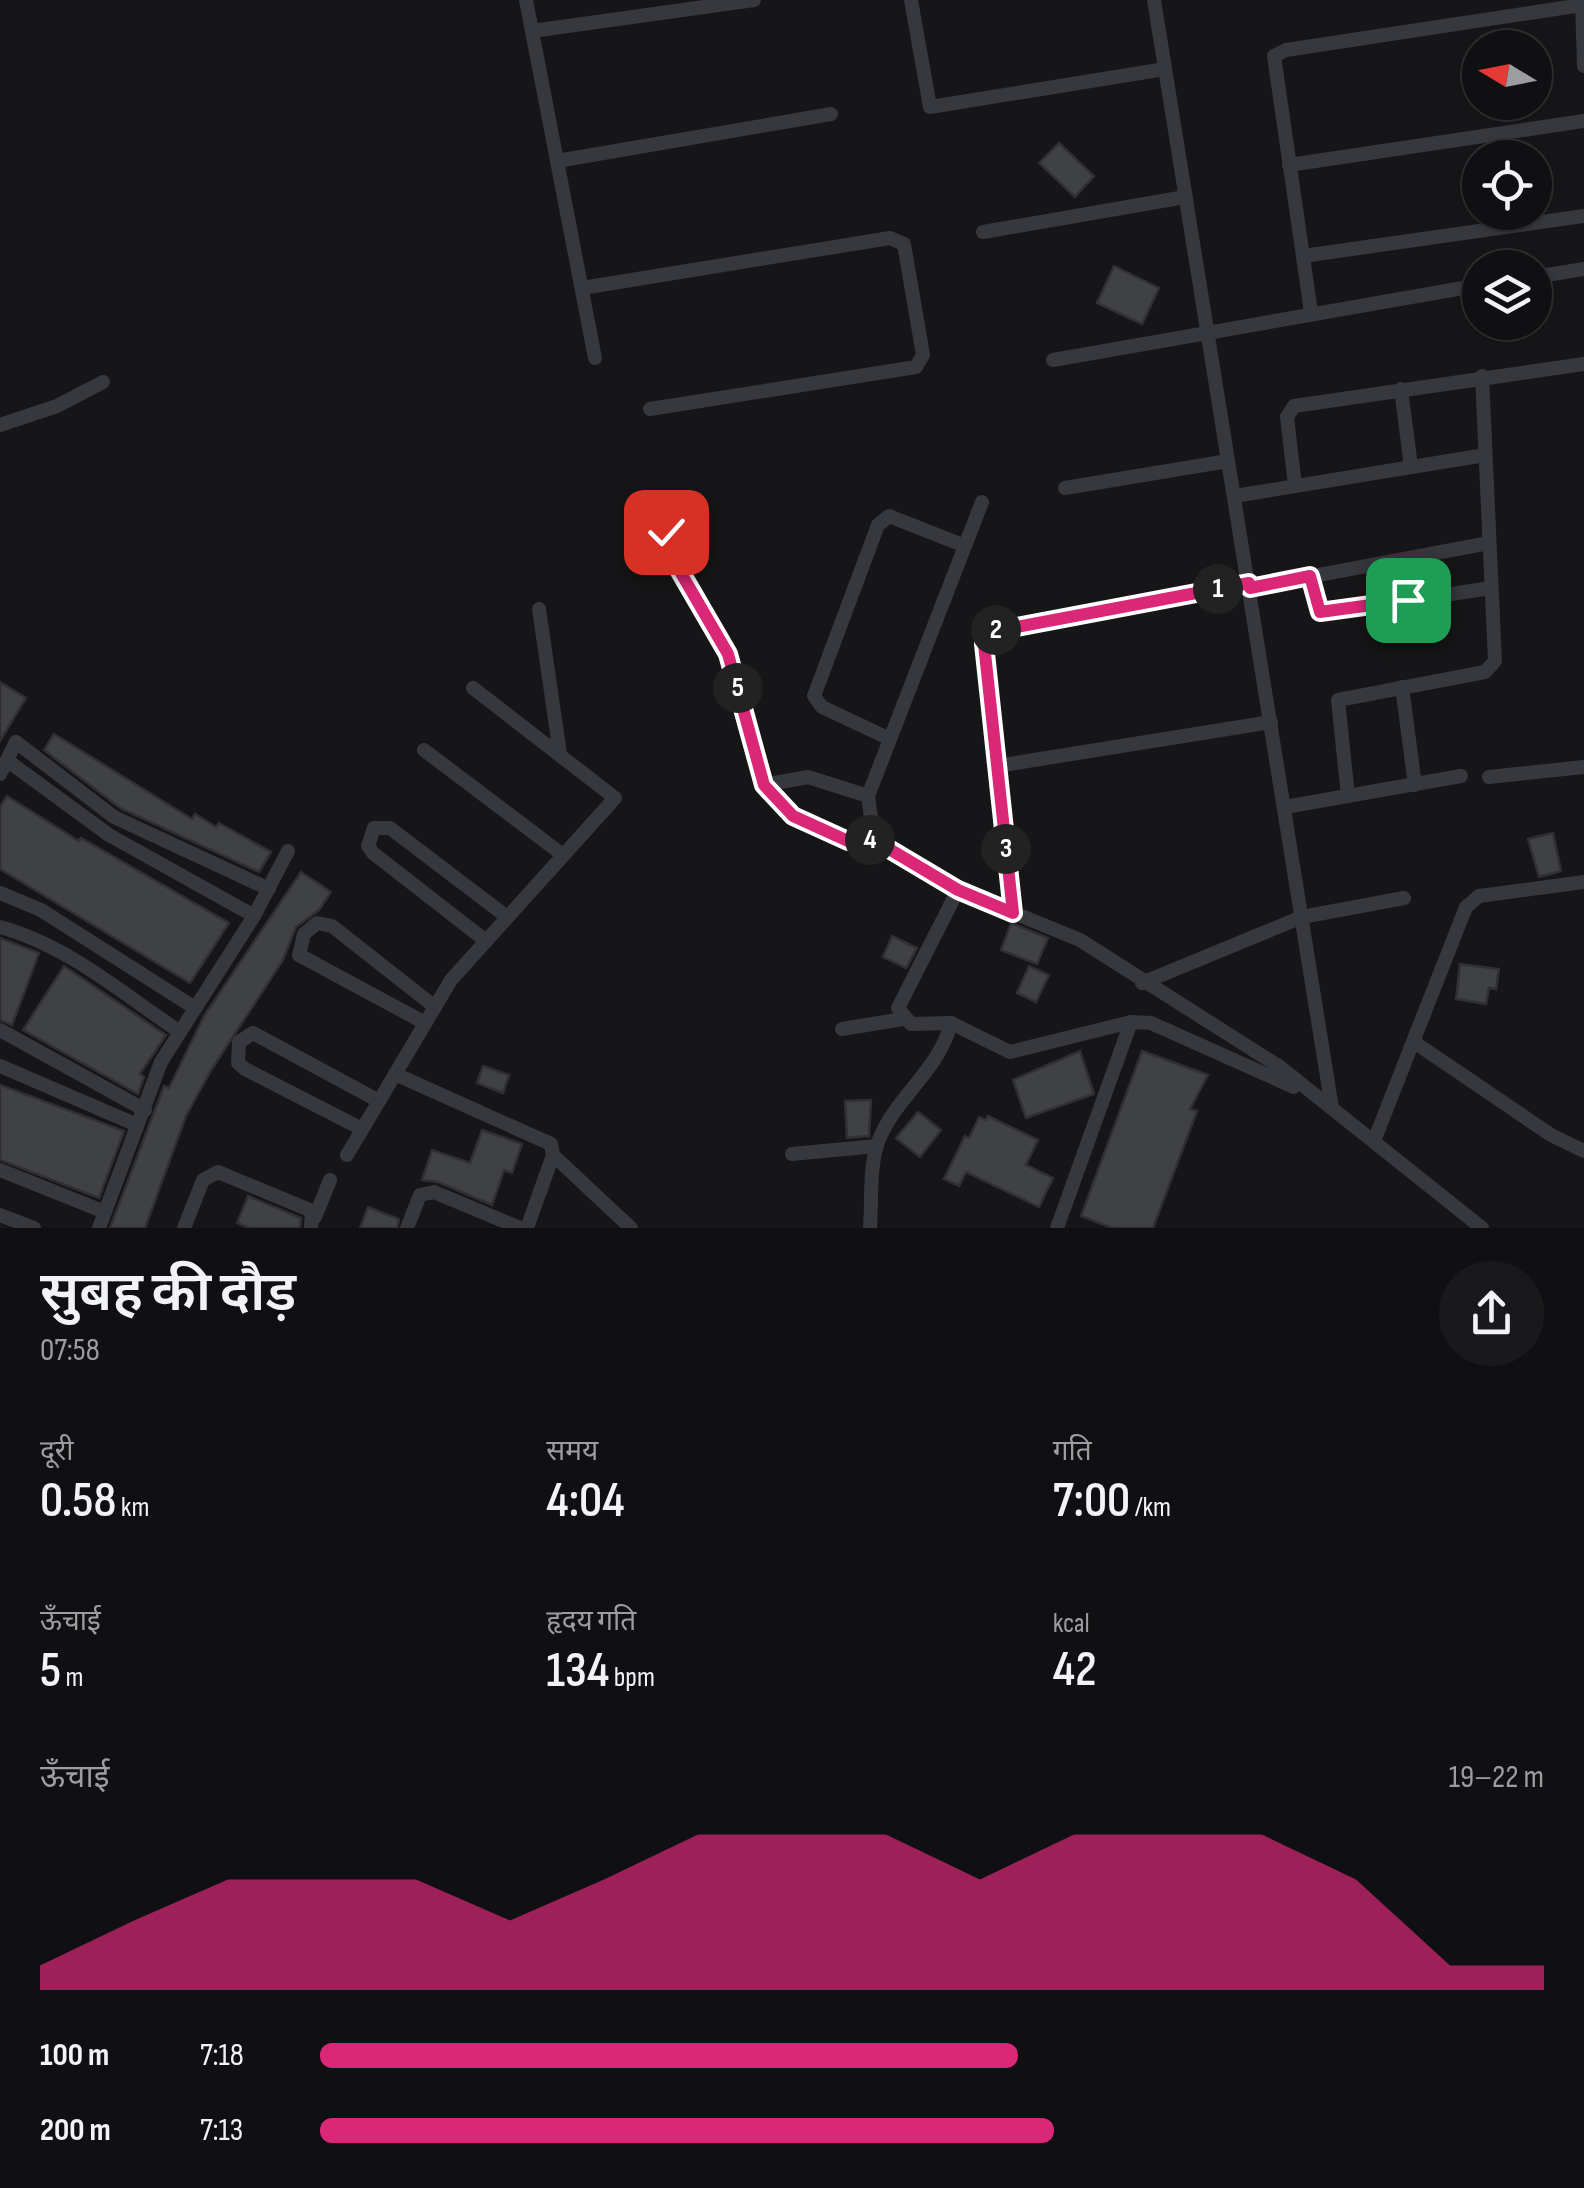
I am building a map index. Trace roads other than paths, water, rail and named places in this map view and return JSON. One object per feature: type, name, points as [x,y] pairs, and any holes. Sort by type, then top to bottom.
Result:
[{"type":"street","points":[[526,0],[595,358]]},
{"type":"street","points":[[532,31],[754,0]]},
{"type":"street","points":[[911,0],[930,108],[1166,69]]},
{"type":"street","points":[[1154,0],[1332,1108]]},
{"type":"street","points":[[1310,312],[1274,62],[1279,52],[1582,2],[1584,66]]},
{"type":"street","points":[[558,161],[832,114]]},
{"type":"street","points":[[1289,165],[1584,121]]},
{"type":"street","points":[[983,232],[1185,197]]},
{"type":"street","points":[[1303,256],[1584,216]]},
{"type":"street","points":[[582,288],[890,238],[904,244],[922,354],[916,367],[650,410]]},
{"type":"street","points":[[1552,274],[1584,269]]},
{"type":"street","points":[[1053,360],[1209,329],[1462,289]]},
{"type":"street","points":[[1295,486],[1287,417],[1294,406],[1584,364]]},
{"type":"street","points":[[1348,796],[1338,700],[1492,668],[1482,376]]},
{"type":"street","points":[[0,425],[56,406],[103,382]]},
{"type":"street","points":[[1402,388],[1411,467]]},
{"type":"street","points":[[1236,496],[1485,455]]},
{"type":"street","points":[[1065,488],[1228,460]]},
{"type":"street","points":[[874,840],[868,796],[982,502]]},
{"type":"street","points":[[890,739],[822,707],[814,696],[857,580],[885,516],[965,546]]},
{"type":"street","points":[[666,532],[674,561],[728,654],[764,785],[793,816],[848,841],[874,840],[958,890],[1080,940],[1142,983],[1280,1067],[1482,1228]]},
{"type":"street","points":[[1013,913],[984,644],[990,632],[1489,542]]},
{"type":"street","points":[[1310,576],[1316,609],[1325,613],[1491,588]]},
{"type":"street","points":[[538,608],[560,754]]},
{"type":"street","points":[[1402,686],[1415,785]]},
{"type":"street","points":[[347,1155],[435,1007],[486,940],[614,798],[474,688]]},
{"type":"street","points":[[997,766],[1271,722]]},
{"type":"street","points":[[254,916],[103,831],[3,763],[10,739],[114,817],[269,889]]},
{"type":"street","points":[[424,750],[563,855]]},
{"type":"street","points":[[1489,777],[1584,767]]},
{"type":"street","points":[[1285,807],[1460,776]]},
{"type":"street","points":[[764,785],[808,777],[868,796]]},
{"type":"street","points":[[486,940],[373,852],[368,846],[374,828],[390,828],[508,918]]},
{"type":"street","points":[[99,1228],[161,1062],[254,916],[288,851]]},
{"type":"street","points":[[1374,1141],[1472,900],[1584,882]]},
{"type":"street","points":[[958,890],[898,1008],[903,1019],[911,1024],[950,1022],[1010,1052],[1131,1022],[1165,1026],[1294,1088]]},
{"type":"street","points":[[0,893],[42,910],[194,1008]]},
{"type":"street","points":[[1142,983],[1302,918],[1404,898]]},
{"type":"street","points":[[425,1023],[299,955],[304,934],[318,923],[332,926],[435,1007]]},
{"type":"street","points":[[0,926],[28,934],[74,960],[180,1032]]},
{"type":"street","points":[[842,1028],[903,1019]]},
{"type":"street","points":[[870,1228],[876,1146],[888,1121],[944,1050],[950,1022]]},
{"type":"street","points":[[1057,1228],[1131,1022]]},
{"type":"street","points":[[0,1030],[144,1110]]},
{"type":"street","points":[[362,1129],[245,1069],[238,1063],[239,1042],[253,1033],[379,1101]]},
{"type":"street","points":[[1414,1042],[1551,1135],[1584,1151]]},
{"type":"street","points":[[0,1066],[137,1125]]},
{"type":"street","points":[[395,1074],[432,1094],[538,1137],[551,1144],[553,1155],[524,1228],[434,1192],[420,1195],[407,1228]]},
{"type":"street","points":[[792,1154],[876,1146]]},
{"type":"street","points":[[553,1155],[630,1228]]},
{"type":"street","points":[[0,1170],[105,1212]]},
{"type":"street","points":[[184,1228],[203,1180],[218,1172],[312,1211],[313,1223]]},
{"type":"street","points":[[313,1223],[330,1180]]},
{"type":"street","points":[[0,1215],[34,1228]]}]
